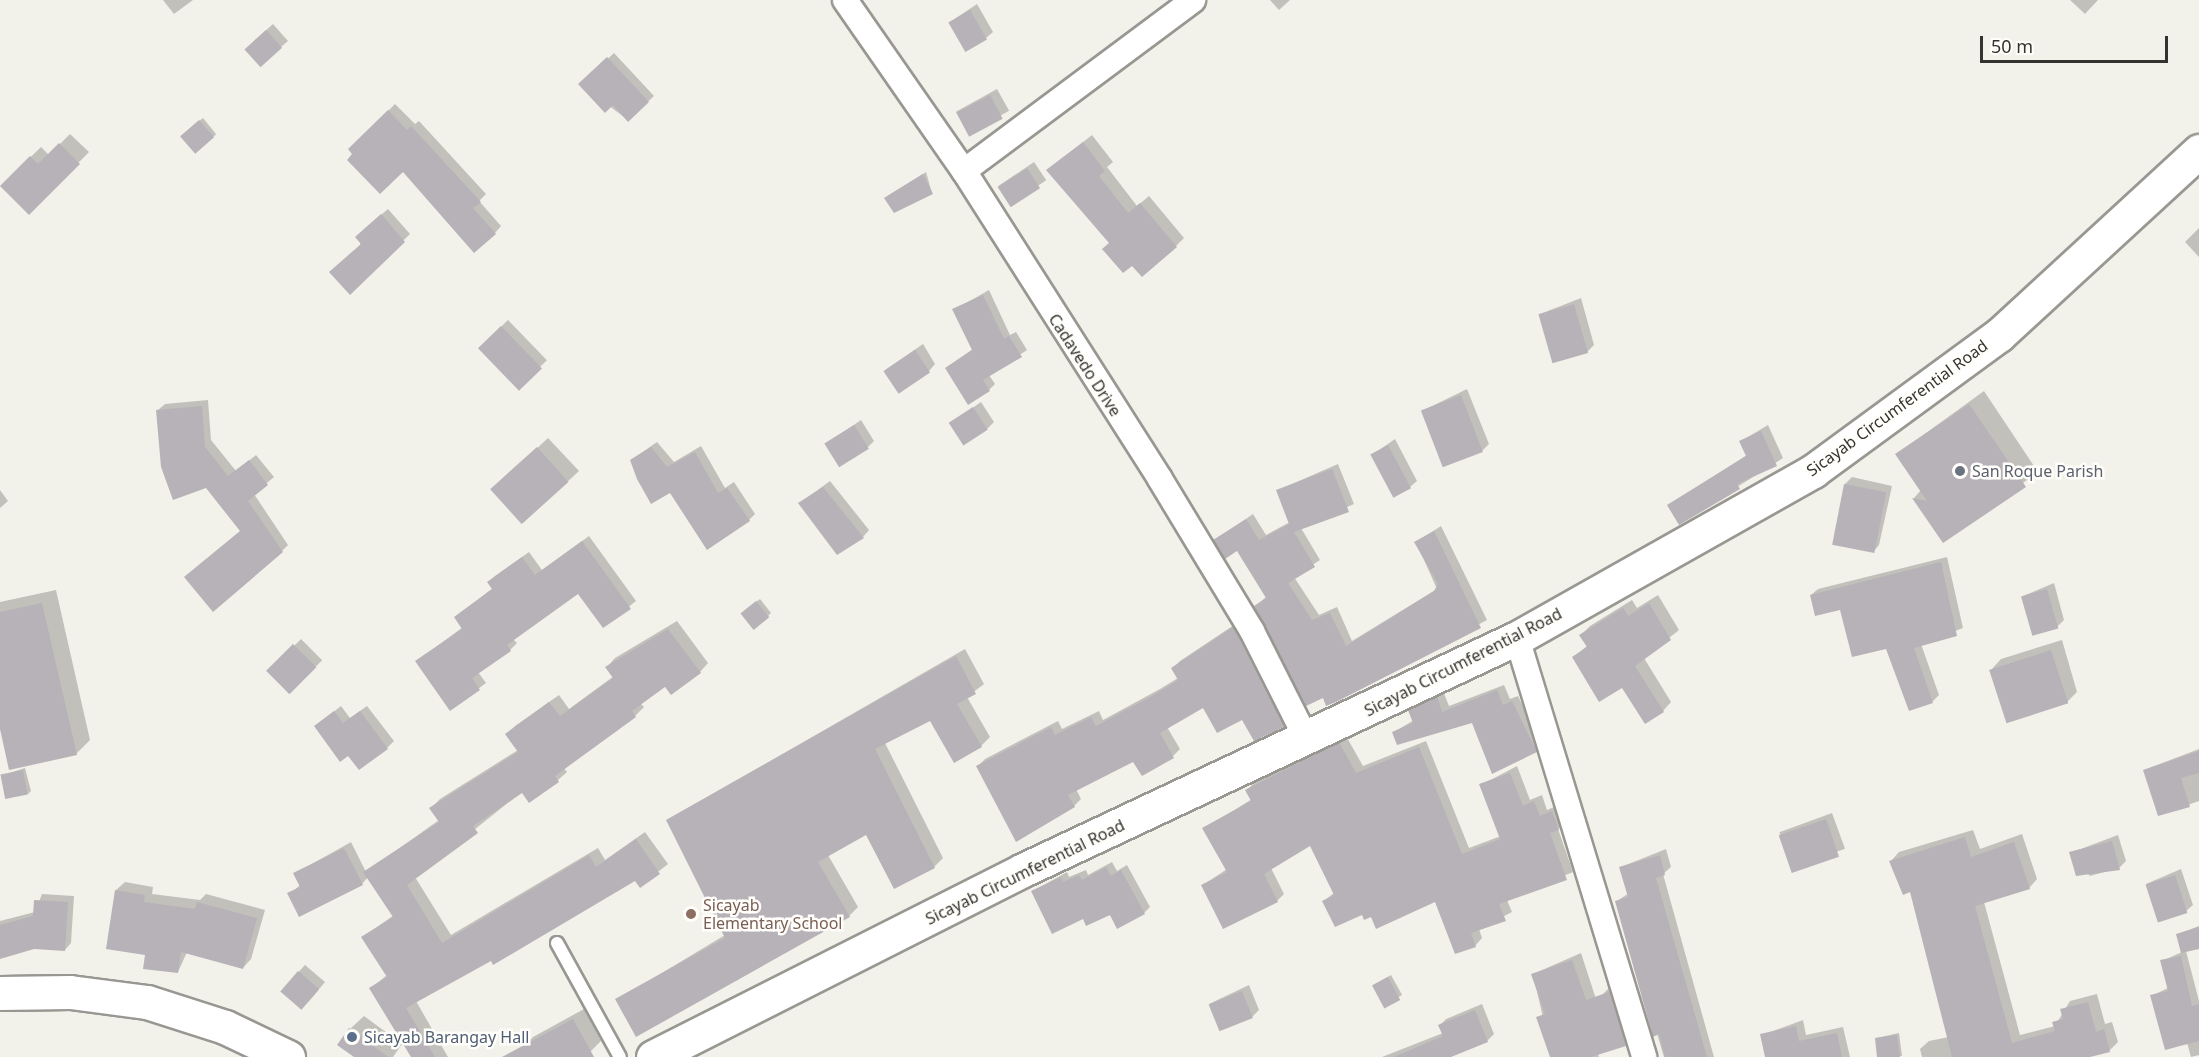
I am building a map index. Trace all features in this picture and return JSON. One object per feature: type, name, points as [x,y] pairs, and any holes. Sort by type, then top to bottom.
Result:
[{"type":"main road","name":"Sicayab Circumferential Road","points":[[653,1057],[1023,870],[1307,740],[1517,638],[1813,471],[1895,414],[1999,335],[2199,152]]},
{"type":"main road","points":[[0,993],[70,992],[147,1002],[225,1027],[288,1057]]},
{"type":"street","name":"Cadavedo Drive","points":[[845,0],[964,171],[1216,570],[1307,740]]},
{"type":"street","points":[[964,171],[1193,0]]},
{"type":"street","points":[[1517,638],[1644,1057]]},
{"type":"lane","points":[[557,942],[620,1057]]},
{"type":"building","points":[[970,10],[987,39],[965,52],[948,22]]},
{"type":"building","points":[[266,30],[282,48],[261,67],[244,49]]},
{"type":"building","points":[[607,57],[649,102],[628,122],[613,105],[605,113],[578,84]]},
{"type":"building","points":[[990,95],[1003,119],[969,137],[956,113]]},
{"type":"building","points":[[388,110],[407,130],[411,126],[481,202],[473,208],[496,234],[474,253],[403,172],[380,194],[347,160],[352,154],[348,149]]},
{"type":"building","points":[[199,120],[214,137],[195,154],[180,136]]},
{"type":"building","points":[[1083,142],[1105,171],[1099,176],[1128,213],[1140,203],[1177,247],[1142,277],[1132,266],[1123,273],[1102,249],[1109,243],[1046,170]]},
{"type":"building","points":[[59,143],[80,164],[29,215],[0,186],[30,156],[38,164]]},
{"type":"building","points":[[1027,168],[1040,188],[1011,207],[998,187]]},
{"type":"building","points":[[923,174],[933,194],[894,213],[884,198]]},
{"type":"building","points":[[381,214],[405,242],[350,295],[329,272],[361,244],[355,237]]},
{"type":"building","points":[[983,295],[1004,339],[1009,336],[1022,357],[983,380],[990,391],[968,405],[945,368],[972,350],[952,309]]},
{"type":"building","points":[[1574,304],[1588,353],[1552,363],[1538,314]]},
{"type":"building","points":[[501,326],[542,368],[519,391],[478,348]]},
{"type":"building","points":[[915,350],[930,372],[899,394],[883,371]]},
{"type":"building","points":[[1461,395],[1483,452],[1443,467],[1421,410]]},
{"type":"building","name":"San Roque Parish","points":[[1969,404],[2026,487],[1943,543],[1912,498],[1927,501],[1895,454]]},
{"type":"building","points":[[202,406],[205,447],[228,476],[249,460],[268,485],[248,501],[283,552],[213,612],[184,577],[240,531],[206,488],[173,500],[161,467],[156,410]]},
{"type":"building","points":[[973,407],[988,430],[963,445],[949,423]]},
{"type":"building","points":[[854,425],[869,449],[839,467],[824,444]]},
{"type":"building","points":[[1761,431],[1777,466],[1737,484],[1740,489],[1679,525],[1667,505],[1746,456],[1739,441]]},
{"type":"building","points":[[1388,445],[1411,488],[1393,498],[1370,454]]},
{"type":"building","points":[[537,447],[568,482],[522,524],[490,489]]},
{"type":"building","points":[[651,447],[667,467],[695,452],[718,493],[727,488],[750,521],[707,550],[670,493],[651,504],[637,479],[630,460]]},
{"type":"building","points":[[1332,469],[1349,512],[1294,532],[1315,567],[1288,583],[1312,620],[1330,613],[1346,646],[1434,591],[1438,584],[1414,542],[1434,531],[1481,628],[1336,702],[1326,706],[1323,698],[1306,706],[1254,606],[1266,598],[1237,551],[1225,559],[1213,540],[1246,519],[1259,540],[1289,524],[1276,490]]},
{"type":"building","points":[[1844,484],[1886,492],[1874,553],[1832,545]]},
{"type":"building","points":[[823,487],[864,538],[837,555],[798,503]]},
{"type":"building","points":[[582,541],[631,609],[603,628],[578,594],[507,645],[511,651],[472,678],[480,690],[450,711],[415,661],[462,629],[454,617],[492,589],[487,582],[522,557],[535,575]]},
{"type":"building","points":[[1941,562],[1957,636],[1914,648],[1933,703],[1909,711],[1886,649],[1852,657],[1840,610],[1815,616],[1810,595]]},
{"type":"building","points":[[2047,589],[2058,628],[2032,636],[2021,596]]},
{"type":"building","points":[[756,601],[769,617],[754,630],[740,614]]},
{"type":"building","points":[[42,603],[77,755],[9,770],[0,729],[0,612]]},
{"type":"building","points":[[1649,603],[1671,640],[1635,666],[1664,712],[1645,724],[1622,688],[1599,702],[1572,657],[1587,647],[1579,635],[1623,608],[1628,616]]},
{"type":"building","points":[[1233,627],[1284,727],[1254,741],[1242,720],[1217,733],[1203,708],[1160,733],[1174,758],[1142,776],[1133,762],[1068,795],[1075,807],[1016,842],[976,766],[1051,727],[1055,735],[1091,717],[1096,726],[1152,696],[1178,680],[1171,668]]},
{"type":"building","points":[[668,629],[701,673],[671,695],[665,687],[632,711],[636,717],[555,776],[559,782],[529,803],[522,793],[473,826],[478,833],[407,885],[442,943],[589,855],[596,867],[636,839],[660,874],[640,888],[635,881],[493,965],[491,961],[406,1008],[435,1057],[411,1057],[369,988],[387,977],[361,937],[393,917],[363,872],[439,822],[429,808],[518,752],[505,734],[549,702],[560,716],[613,678],[605,667]]},
{"type":"building","points":[[293,644],[316,667],[289,694],[266,671]]},
{"type":"building","points":[[2051,650],[2068,703],[2006,723],[1989,670]]},
{"type":"building","points":[[956,656],[976,694],[957,704],[982,747],[954,763],[930,721],[875,749],[935,868],[894,889],[866,835],[818,862],[850,917],[636,1037],[615,999],[725,938],[666,820]]},
{"type":"building","points":[[1497,690],[1503,705],[1512,701],[1537,752],[1492,774],[1472,723],[1397,745],[1392,732],[1413,723],[1408,710],[1437,696],[1442,712]]},
{"type":"building","points":[[334,711],[343,723],[360,711],[388,749],[359,770],[348,756],[340,762],[314,726]]},
{"type":"building","points":[[1339,742],[1356,773],[1419,747],[1462,854],[1500,839],[1479,784],[1510,773],[1523,806],[1534,801],[1540,816],[1552,811],[1559,830],[1550,833],[1567,880],[1499,904],[1506,921],[1471,933],[1476,947],[1455,954],[1435,902],[1376,929],[1371,917],[1364,920],[1362,915],[1335,927],[1322,901],[1334,895],[1310,846],[1264,874],[1278,902],[1223,929],[1201,885],[1227,872],[1202,828],[1251,801],[1245,790]]},
{"type":"building","points":[[2199,751],[2199,773],[2181,778],[2190,807],[2158,816],[2143,770]]},
{"type":"building","points":[[23,770],[28,795],[5,799],[0,774]]},
{"type":"building","points":[[1826,819],[1839,857],[1792,873],[1779,835]]},
{"type":"building","points":[[1965,837],[1971,857],[2014,842],[2030,889],[1975,906],[2012,1043],[2055,1031],[2052,1022],[2063,1019],[2060,1009],[2088,1002],[2096,1032],[2104,1029],[2110,1052],[2090,1057],[1952,1057],[1910,892],[1903,895],[1889,861]]},
{"type":"building","points":[[2112,841],[2120,870],[2076,876],[2069,852]]},
{"type":"building","points":[[344,848],[363,885],[299,917],[287,893],[300,887],[293,873]]},
{"type":"building","points":[[1660,855],[1665,875],[1656,878],[1707,1057],[1665,1057],[1659,1034],[1653,1037],[1615,901],[1628,897],[1619,867]]},
{"type":"building","points":[[1106,867],[1111,876],[1121,870],[1145,914],[1117,929],[1110,915],[1086,926],[1083,919],[1052,934],[1031,891],[1061,877],[1063,882],[1079,875],[1082,880]]},
{"type":"building","points":[[2175,875],[2187,913],[2158,923],[2146,885]]},
{"type":"building","points":[[115,890],[145,895],[144,902],[195,909],[197,902],[257,918],[243,969],[181,952],[178,973],[143,969],[145,955],[106,949]]},
{"type":"building","points":[[34,900],[68,902],[65,951],[34,949],[0,959],[0,925],[33,916]]},
{"type":"building","points":[[2199,927],[2199,949],[2181,953],[2176,934]]},
{"type":"building","points":[[2181,956],[2192,1006],[2199,1004],[2199,1041],[2165,1050],[2150,995],[2168,991],[2160,960]]},
{"type":"building","points":[[1572,960],[1586,1000],[1609,992],[1626,1046],[1591,1057],[1550,1057],[1536,1017],[1545,1014],[1531,974]]},
{"type":"building","points":[[298,971],[319,989],[301,1010],[280,991]]},
{"type":"building","points":[[1388,977],[1400,1000],[1384,1008],[1372,985]]},
{"type":"building","points":[[1242,991],[1253,1018],[1219,1031],[1209,1004]]},
{"type":"building","points":[[1475,1010],[1488,1042],[1451,1057],[1394,1057],[1443,1036],[1438,1025]]},
{"type":"building","points":[[573,1019],[594,1057],[502,1057]]},
{"type":"building","points":[[1796,1026],[1799,1041],[1837,1033],[1842,1057],[1765,1057],[1760,1034]]},
{"type":"building","name":"Sicayab Barangay Hall","points":[[349,1028],[388,1057],[354,1057],[337,1045]]},
{"type":"building","points":[[1897,1035],[1900,1057],[1877,1057],[1875,1038]]},
{"type":"place","name":"San Roque Parish","points":[[1960,471]]},
{"type":"place","name":"Sicayab Elementary School","points":[[691,914]]},
{"type":"place","name":"Sicayab Barangay Hall","points":[[352,1037]]}]
